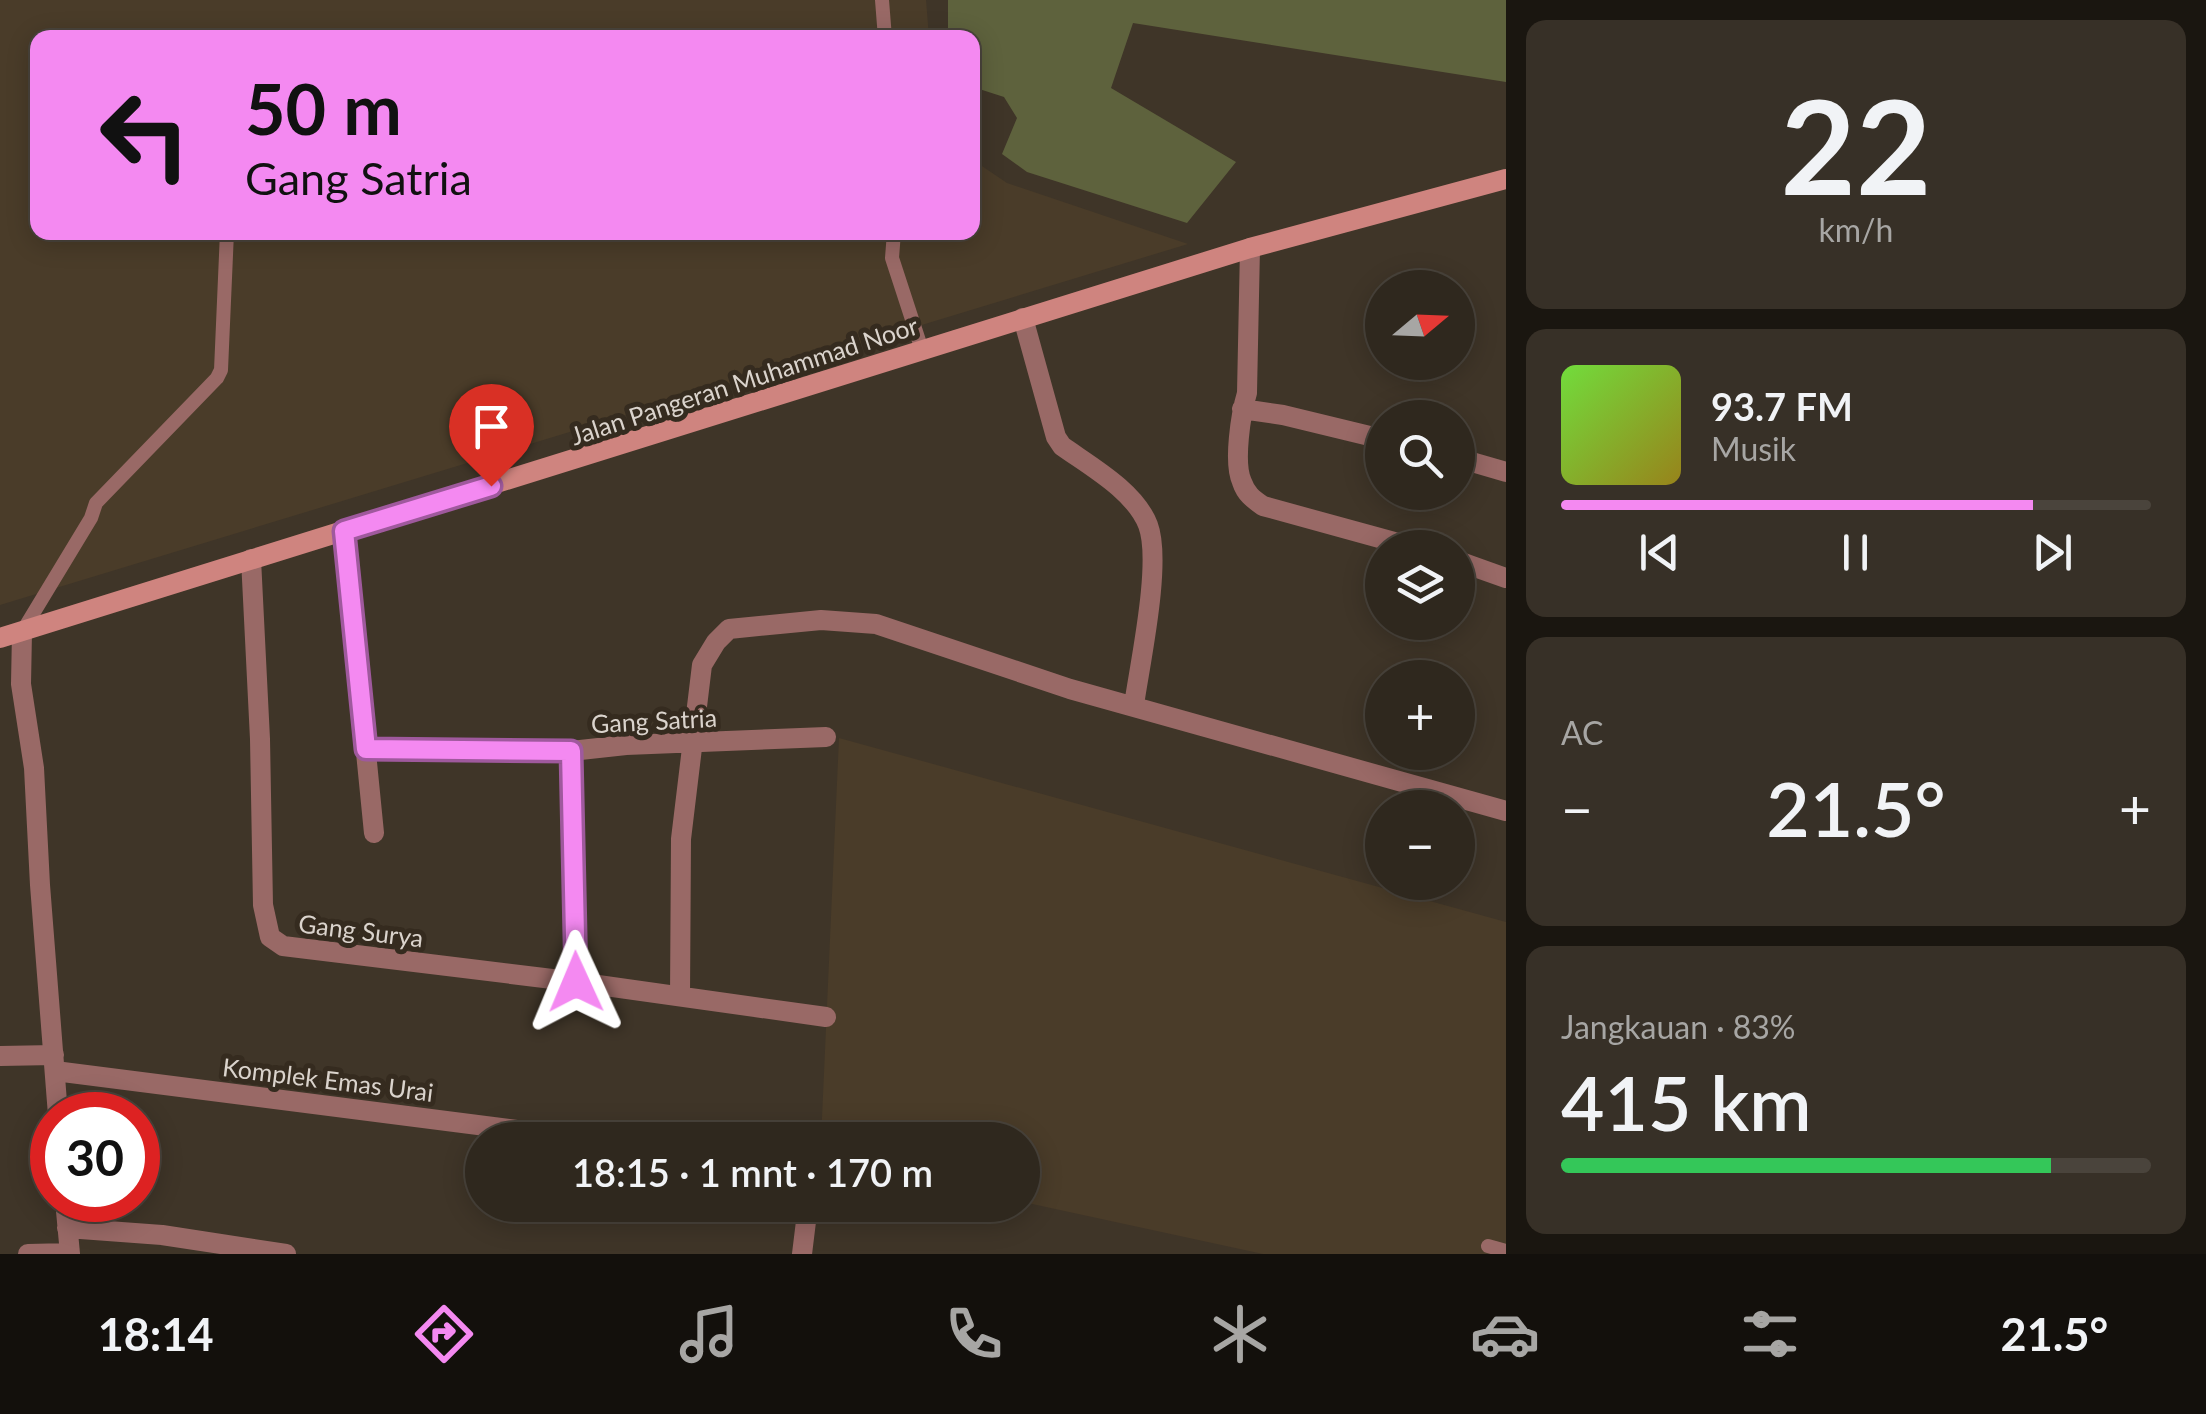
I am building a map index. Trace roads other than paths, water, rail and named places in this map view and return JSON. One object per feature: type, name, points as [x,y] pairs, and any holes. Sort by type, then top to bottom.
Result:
[{"type":"main road","name":"Jalan Pangeran Muhammad Noor","points":[[0,638],[1250,248],[1506,179]]},
{"type":"street","points":[[1250,248],[1247,393],[1242,409],[1238,474],[1249,495],[1263,506],[1365,534]]},
{"type":"street","points":[[1023,318],[1062,446],[1118,486],[1148,523],[1152,586],[1134,705]]},
{"type":"street","points":[[1242,409],[1365,434]]},
{"type":"street","points":[[1475,463],[1506,472]]},
{"type":"street","points":[[344,531],[374,833]]},
{"type":"street","name":"Gang Surya","points":[[251,559],[263,905],[270,937],[283,946],[826,1016]]},
{"type":"street","points":[[1475,567],[1506,578]]},
{"type":"street","points":[[680,996],[681,839],[702,665],[729,629],[822,620],[876,624],[1070,689],[1506,811]]},
{"type":"street","points":[[22,632],[21,684],[34,768],[56,1092]]},
{"type":"street","name":"Gang Satria","points":[[366,749],[571,751],[826,737]]},
{"type":"street","points":[[571,751],[576,982]]},
{"type":"street","name":"Komplek Emas Urai","points":[[0,1056],[469,1122]]},
{"type":"street","points":[[28,1254],[70,1254],[67,1222]]},
{"type":"street","points":[[802,1254],[806,1222]]},
{"type":"street","points":[[67,1228],[162,1235],[286,1254]]},
{"type":"lane","points":[[882,0],[885,30]]},
{"type":"lane","points":[[22,632],[91,518],[96,503],[217,378],[227,240]]},
{"type":"lane","points":[[893,240],[892,258],[922,350]]},
{"type":"lane","points":[[1488,1246],[1506,1251]]}]
